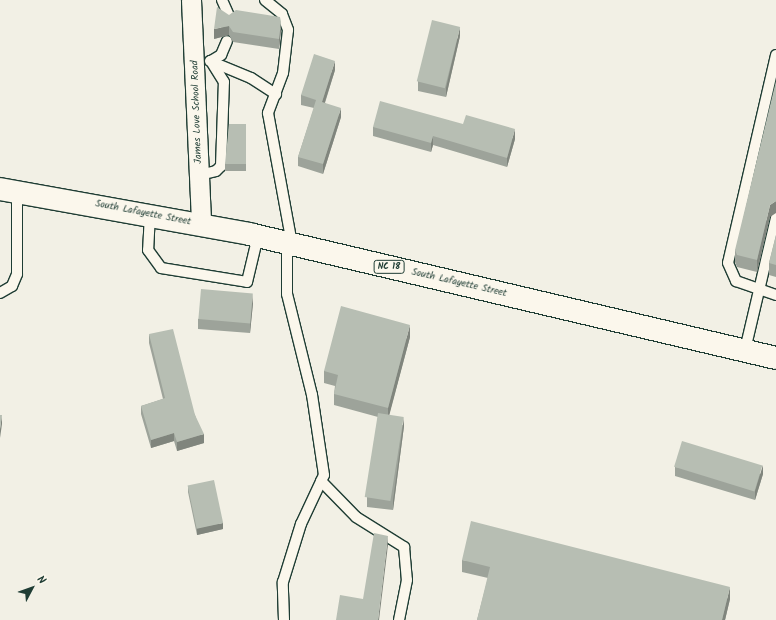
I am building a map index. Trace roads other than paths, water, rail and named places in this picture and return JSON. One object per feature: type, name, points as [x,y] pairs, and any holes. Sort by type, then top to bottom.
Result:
[{"type":"main road","name":"South Lafayette Street","points":[[8,190],[150,214],[258,236],[776,358]]},
{"type":"street","name":"James Love School Road","points":[[191,0],[203,62],[200,174],[201,224]]},
{"type":"lane","points":[[222,0],[230,18]]},
{"type":"lane","points":[[264,0],[282,14],[288,30],[283,73],[268,113],[289,243],[286,294],[312,395],[324,475],[301,524],[283,582],[284,620]]},
{"type":"lane","points":[[203,62],[220,55],[227,41]]},
{"type":"lane","points":[[776,55],[728,263],[736,281],[759,290],[776,294]]},
{"type":"lane","points":[[203,62],[251,78],[276,94]]},
{"type":"lane","points":[[200,174],[216,171],[221,166],[224,82],[203,62]]},
{"type":"lane","points":[[0,292],[12,286],[17,274],[8,190]]},
{"type":"lane","points":[[150,214],[148,250],[161,268],[247,282],[258,236]]},
{"type":"lane","points":[[745,350],[776,218]]},
{"type":"lane","points":[[321,481],[356,517],[404,547],[407,580],[399,620]]}]
